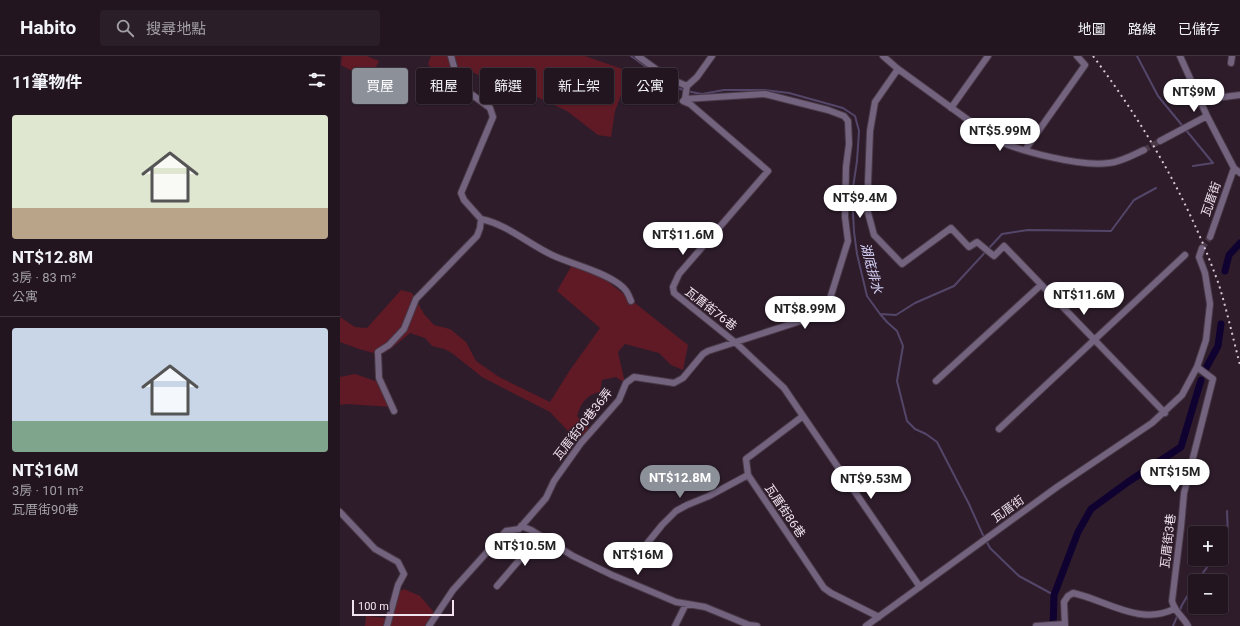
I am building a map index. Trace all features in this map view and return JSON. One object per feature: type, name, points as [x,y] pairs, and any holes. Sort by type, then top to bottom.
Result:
[{"type":"street","points":[[451,56],[459,85],[490,108],[493,118],[461,193],[464,200],[481,219],[506,227],[550,254],[572,264],[601,274],[618,284],[628,292],[631,301]]},
{"type":"street","points":[[638,56],[668,78],[687,86]]},
{"type":"street","points":[[685,99],[687,86],[697,77],[712,56]]},
{"type":"street","points":[[883,56],[898,69],[951,108],[993,138],[1005,144],[1078,162],[1109,163],[1122,160],[1144,150]]},
{"type":"street","points":[[951,108],[988,56]]},
{"type":"street","points":[[1025,150],[1085,65],[1077,56]]},
{"type":"street","points":[[1180,56],[1207,116],[1234,168],[1240,173]]},
{"type":"street","points":[[898,69],[875,102],[870,131],[867,209],[874,235],[902,264],[951,228],[969,247],[976,242],[994,256],[1004,246],[1165,413]]},
{"type":"street","name":"瓦厝街90巷36弄","points":[[521,526],[546,498],[554,481],[581,443],[619,400],[626,383],[634,377],[674,383],[683,378],[703,354],[708,351],[813,318],[828,305],[848,241],[845,217],[848,121],[844,116],[828,110],[765,94],[729,95],[685,99]]},
{"type":"street","points":[[1199,100],[1240,95]]},
{"type":"street","name":"瓦厝街76巷","points":[[685,99],[684,101],[690,104],[768,171],[679,274],[673,287],[674,293],[736,343],[784,388],[803,416]]},
{"type":"street","points":[[1160,141],[1207,116]]},
{"type":"street","name":"瓦厝街","points":[[1210,237],[1234,168]]},
{"type":"street","points":[[394,411],[379,378],[378,352],[389,345],[404,329],[416,299],[477,236],[481,219]]},
{"type":"street","name":"瓦厝街","points":[[866,626],[1058,487],[1152,423],[1165,413],[1182,395],[1197,367],[1206,340],[1210,304],[1205,273],[1199,257],[1202,248]]},
{"type":"street","points":[[999,429],[1185,255]]},
{"type":"street","points":[[936,381],[1041,285]]},
{"type":"street","name":"瓦厝街3巷","points":[[1175,611],[1172,601],[1184,493],[1213,379],[1197,367]]},
{"type":"street","points":[[637,556],[662,525],[676,511],[709,496],[748,475],[746,459],[803,416],[920,587]]},
{"type":"street","name":"瓦厝街86巷","points":[[748,475],[824,588],[879,617]]},
{"type":"street","points":[[340,512],[375,550],[398,562],[404,574],[398,585],[387,626]]},
{"type":"street","points":[[429,626],[453,590],[506,531],[516,530],[521,526],[573,556],[612,575],[676,602],[705,607],[750,625],[757,626]]},
{"type":"street","points":[[497,586],[540,536]]},
{"type":"street","points":[[1036,626],[1044,624],[1064,625],[1064,602],[1072,593],[1124,612],[1149,616],[1175,611],[1186,623]]},
{"type":"street","points":[[675,626],[686,604]]},
{"type":"shaded area","points":[[342,56],[367,56],[379,61],[375,68],[352,68],[352,71],[341,65]]},
{"type":"shaded area","points":[[431,56],[585,56],[622,69],[622,93],[615,111],[611,137],[598,135],[567,111],[552,104],[614,104],[614,68],[544,68],[544,100],[536,97],[536,68],[480,68],[480,76],[472,72],[472,68],[430,68],[428,64]]},
{"type":"shaded area","points":[[572,265],[597,273],[688,345],[683,370],[671,365],[659,353],[625,344],[618,352],[625,383],[616,377],[602,380],[600,392],[588,397],[580,407],[577,416],[590,430],[579,437],[568,431],[550,412],[482,377],[452,353],[432,346],[425,338],[410,333],[381,355],[340,342],[340,317],[355,327],[367,328],[401,290],[412,293],[424,314],[434,325],[450,329],[466,342],[476,361],[499,377],[550,402],[570,370],[600,328],[557,291]]},
{"type":"shaded area","points":[[355,374],[387,385],[392,400],[392,407],[346,404],[340,405],[340,377]]},
{"type":"shaded area","points":[[404,589],[420,596],[438,617],[433,626],[365,626],[366,616],[387,618],[393,595]]},
{"type":"waterway","name":"湖底排水","points":[[631,56],[672,86],[686,91],[702,94],[724,90],[764,90],[789,93],[843,108],[855,116],[859,131],[857,161],[852,194],[854,232],[857,254],[867,296],[880,314],[896,315],[915,303],[954,286],[1002,234],[1028,230],[1111,231],[1134,200],[1156,188]]},
{"type":"waterway","points":[[1137,56],[1158,96],[1213,163]]},
{"type":"waterway","name":"湖底排水","points":[[1193,166],[1213,163]]},
{"type":"waterway","points":[[1225,271],[1229,255],[1240,243]]},
{"type":"waterway","points":[[880,314],[897,331],[903,346],[897,381],[907,421],[915,429],[926,434],[937,442],[990,548],[1019,576],[1054,595]]},
{"type":"waterway","points":[[1206,368],[1218,346],[1221,324]]},
{"type":"waterway","points":[[1053,626],[1054,595],[1078,532],[1091,509],[1128,482],[1181,447],[1201,380]]},
{"type":"waterway","points":[[1227,511],[1228,526]]},
{"type":"waterway","points":[[1202,574],[1208,566]]},
{"type":"waterway","points":[[1173,626],[1188,595]]},
{"type":"tunnel","points":[[1144,150],[1160,141]]},
{"type":"tunnel","points":[[1202,248],[1210,237]]},
{"type":"railway","points":[[1093,56],[1113,83],[1149,138],[1194,224],[1219,285],[1240,365]]}]
